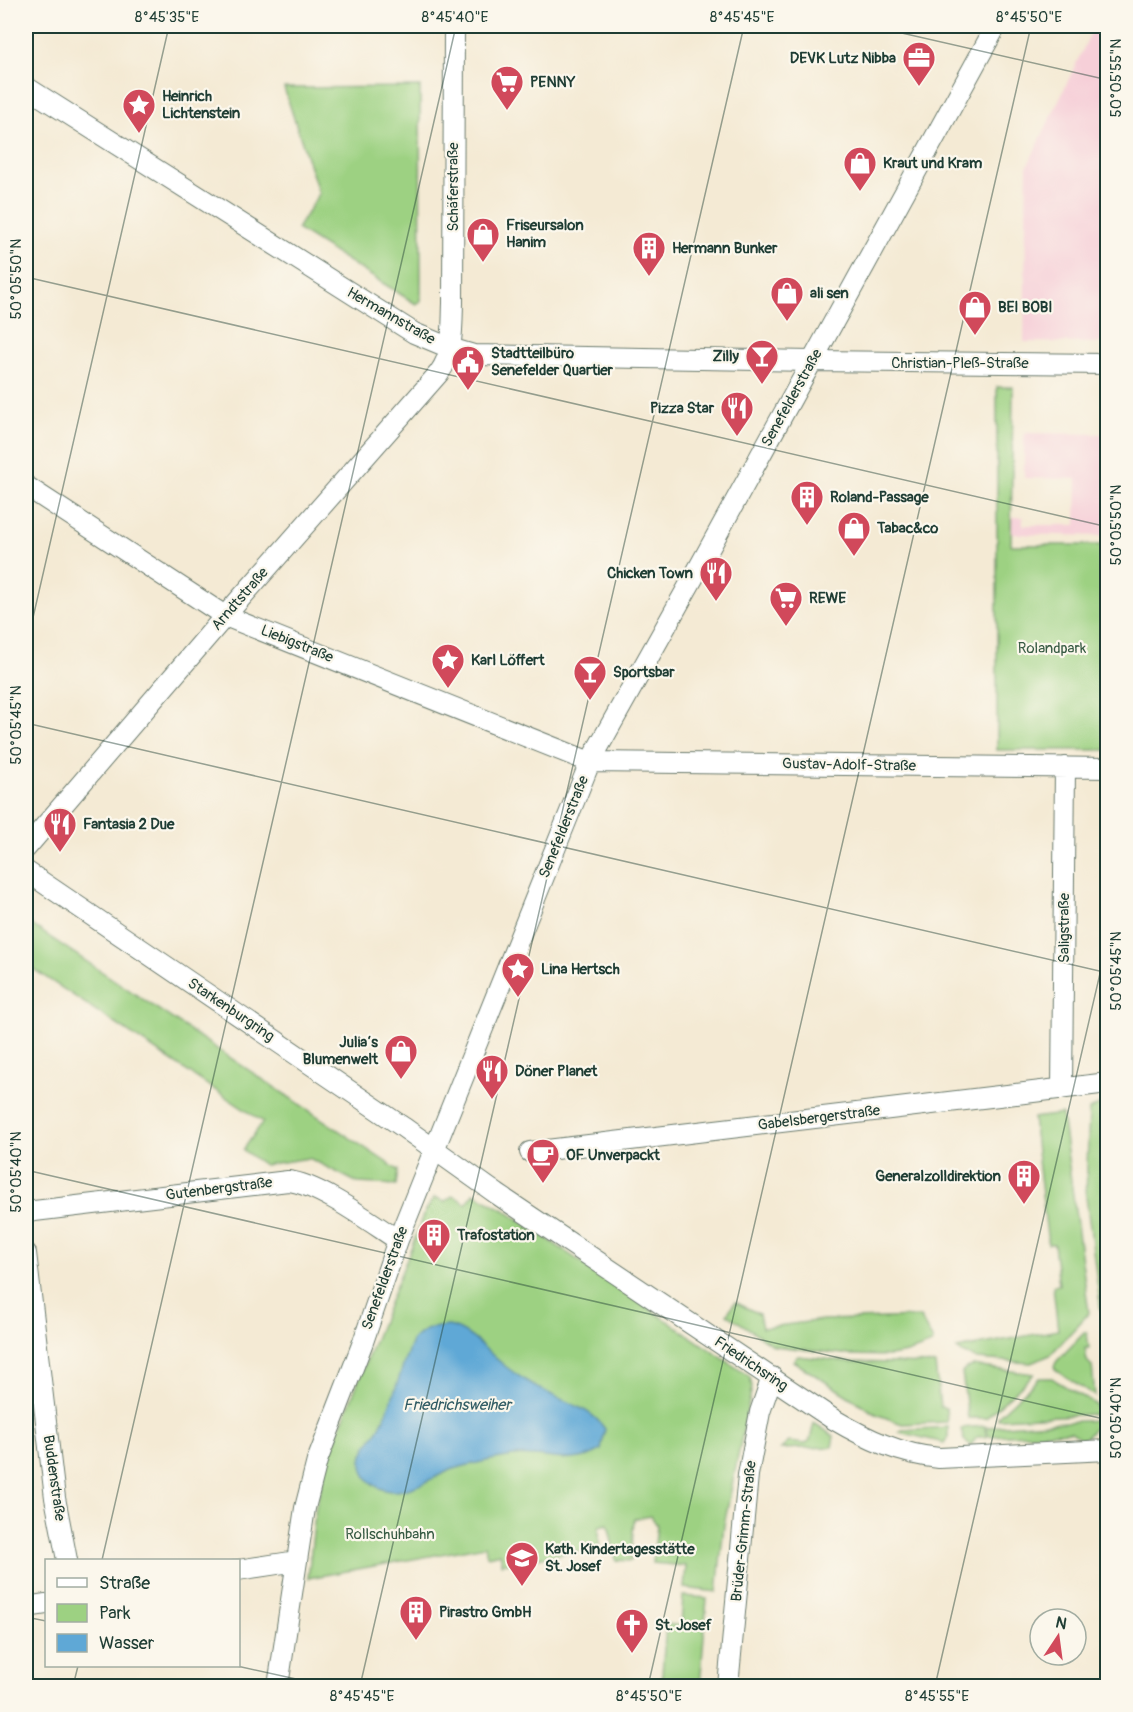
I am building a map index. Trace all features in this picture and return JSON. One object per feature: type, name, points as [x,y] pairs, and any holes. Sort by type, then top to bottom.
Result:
[{"type":"street","name":"Schäferstraße","points":[[450,348],[453,303],[454,26]]},
{"type":"street","name":"Senefelderstraße","points":[[278,1686],[310,1483],[325,1437],[363,1342],[398,1240],[590,762],[996,26]]},
{"type":"street","name":"Hermannstraße","points":[[26,87],[414,333],[450,348],[474,355],[812,361]]},
{"type":"street","name":"Arndtstraße","points":[[26,848],[225,616],[439,373],[448,360],[450,348]]},
{"type":"street","name":"Christian-Pleß-Straße","points":[[812,361],[1107,364]]},
{"type":"street","name":"Liebigstraße","points":[[26,486],[225,616],[590,762]]},
{"type":"street","name":"Gustav-Adolf-Straße","points":[[590,762],[1107,768]]},
{"type":"street","name":"Saligstraße","points":[[1062,1089],[1065,767]]},
{"type":"street","name":"Starkenburgring","points":[[26,871],[436,1149]]},
{"type":"street","name":"Gabelsbergerstraße","points":[[530,1152],[1107,1083]]},
{"type":"street","name":"Friedrichsring","points":[[436,1149],[497,1194],[833,1419],[869,1440],[916,1455],[958,1458],[1107,1450]]},
{"type":"street","name":"Gutenbergstraße","points":[[26,1212],[288,1181],[300,1182],[315,1188],[398,1240]]},
{"type":"street","name":"Buddenstraße","points":[[26,1253],[55,1498],[67,1559]]},
{"type":"street","name":"Brüder-Grimm-Straße","points":[[728,1686],[748,1475],[760,1412],[772,1377]]},
{"type":"street","points":[[240,1570],[297,1561]]},
{"type":"street","points":[[26,1607],[45,1604]]},
{"type":"shaded area","points":[[1094,26],[1108,26],[1107,343],[1024,342],[1027,167]]},
{"type":"shaded area","points":[[1024,433],[1107,434],[1107,536],[1010,534],[1011,517],[1023,517],[1023,525],[1076,525],[1077,479],[1024,478]]},
{"type":"green space","points":[[420,87],[421,301],[416,304],[297,229],[319,194],[284,88]]},
{"type":"green space","name":"Rolandpark","points":[[997,387],[1013,387],[1011,545],[1107,545],[1107,750],[997,750]]},
{"type":"green space","points":[[26,921],[398,1170],[396,1185],[358,1183],[309,1158],[264,1165],[243,1150],[263,1122],[26,964]]},
{"type":"green space","points":[[1107,1101],[1108,1309],[1101,1311],[1086,1197],[1089,1110]]},
{"type":"green space","points":[[1062,1114],[1089,1313],[1050,1355],[1031,1363],[977,1359],[957,1349],[1058,1330],[1053,1286],[1059,1285],[1054,1244],[1048,1244],[1033,1118]]},
{"type":"green space","name":"Rollschuhbahn","points":[[474,1193],[506,1211],[750,1377],[752,1387],[724,1525],[717,1592],[684,1588],[686,1566],[653,1563],[657,1525],[651,1516],[634,1519],[631,1561],[616,1560],[608,1524],[599,1526],[599,1547],[502,1564],[500,1553],[487,1556],[485,1546],[308,1578],[316,1506],[330,1453],[426,1210],[435,1197],[445,1202],[452,1196],[466,1204]]},
{"type":"green space","points":[[735,1302],[759,1314],[762,1328],[823,1320],[920,1317],[933,1341],[932,1344],[907,1353],[890,1356],[851,1355],[774,1346],[727,1314]]},
{"type":"green space","points":[[1085,1332],[1089,1348],[1085,1348],[1087,1361],[1092,1366],[1095,1396],[1055,1369],[1054,1366]]},
{"type":"green space","points":[[798,1356],[853,1362],[935,1364],[940,1407],[946,1408],[947,1422],[902,1424],[876,1414],[793,1361]]},
{"type":"green space","points":[[973,1366],[1034,1374],[986,1418],[968,1418],[962,1372]]},
{"type":"green space","points":[[1039,1378],[1052,1378],[1096,1405],[1097,1414],[998,1419],[998,1416]]},
{"type":"green space","points":[[1096,1420],[1098,1425],[1085,1438],[1080,1438],[1071,1432],[988,1436],[987,1427]]},
{"type":"green space","points":[[814,1423],[834,1436],[832,1447],[781,1449],[789,1442],[805,1444],[810,1440]]},
{"type":"green space","points":[[985,1426],[986,1437],[977,1437],[971,1445],[964,1440],[961,1428]]},
{"type":"green space","points":[[948,1427],[948,1437],[944,1443],[899,1432],[902,1430]]},
{"type":"green space","points":[[683,1596],[707,1598],[700,1686],[661,1686],[666,1624],[681,1626]]},
{"type":"water","name":"Friedrichsweiher","points":[[449,1326],[472,1337],[505,1366],[528,1382],[581,1408],[594,1417],[605,1429],[601,1450],[576,1459],[523,1455],[498,1458],[455,1469],[403,1490],[390,1491],[374,1485],[363,1472],[363,1456],[388,1408],[412,1341],[420,1333],[429,1329]]},
{"type":"place","name":"DEVK Lutz Nibba","points":[[919,87]]},
{"type":"place","name":"PENNY","points":[[507,111]]},
{"type":"place","name":"Heinrich Lichtenstein","points":[[139,134]]},
{"type":"place","name":"Kraut und Kram","points":[[860,192]]},
{"type":"place","name":"Friseursalon Hanim","points":[[483,263]]},
{"type":"place","name":"Hermann Bunker","points":[[649,277]]},
{"type":"place","name":"ali sen","points":[[787,322]]},
{"type":"place","name":"BEI BOBI","points":[[975,336]]},
{"type":"place","name":"Zilly","points":[[762,385]]},
{"type":"place","name":"Stadtteilbüro Senefelder Quartier","points":[[468,391]]},
{"type":"place","name":"Pizza Star","points":[[737,437]]},
{"type":"place","name":"Roland-Passage","points":[[807,526]]},
{"type":"place","name":"Tabac&co","points":[[854,557]]},
{"type":"place","name":"Chicken Town","points":[[716,602]]},
{"type":"place","name":"REWE","points":[[786,627]]},
{"type":"place","name":"Karl Löffert","points":[[448,689]]},
{"type":"place","name":"Sportsbar","points":[[590,701]]},
{"type":"place","name":"Fantasia 2 Due","points":[[60,853]]},
{"type":"place","name":"Lina Hertsch","points":[[518,998]]},
{"type":"place","name":"Julia‘s Blumenwelt","points":[[401,1080]]},
{"type":"place","name":"Döner Planet","points":[[492,1100]]},
{"type":"place","name":"OF Unverpackt","points":[[543,1184]]},
{"type":"place","name":"Generalzolldirektion","points":[[1024,1205]]},
{"type":"place","name":"Trafostation","points":[[434,1264]]},
{"type":"place","name":"Kath. Kindertagesstätte St. Josef","points":[[522,1587]]},
{"type":"place","name":"Pirastro GmbH","points":[[416,1641]]},
{"type":"place","name":"St. Josef","points":[[632,1654]]}]
